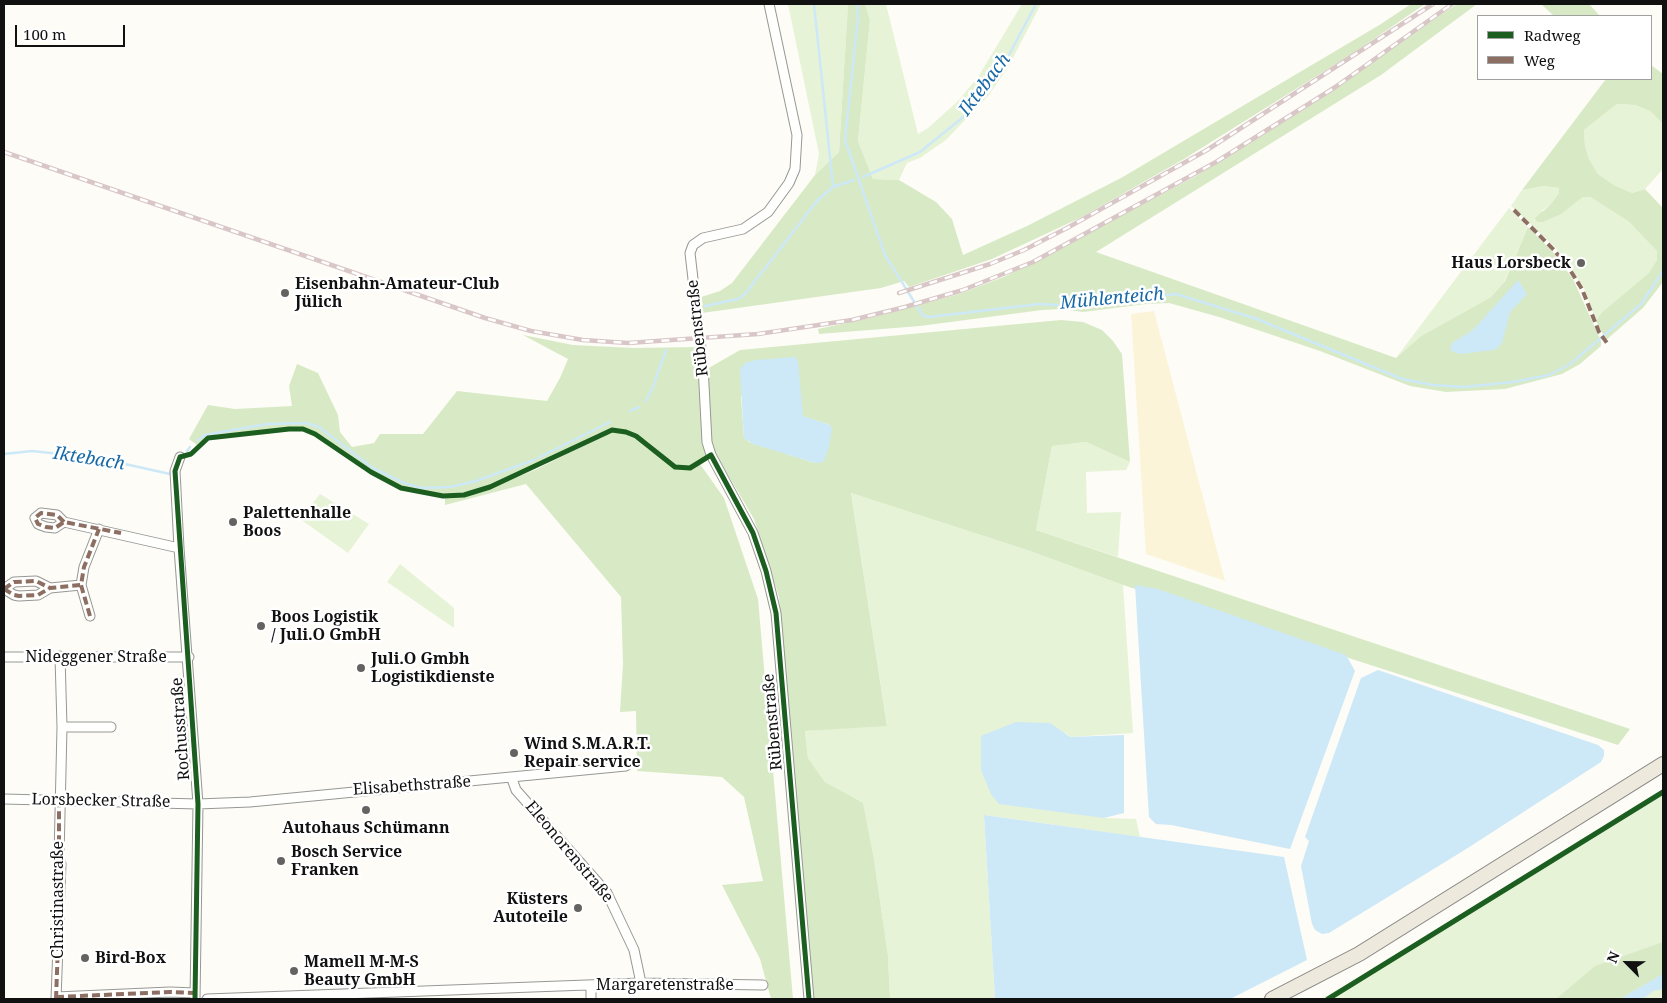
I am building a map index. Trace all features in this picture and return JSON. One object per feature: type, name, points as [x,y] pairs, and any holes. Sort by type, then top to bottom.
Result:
[{"type":"main road","points":[[1272,999],[1359,954],[1663,764]]},
{"type":"street","name":"Rübenstraße","points":[[769,4],[797,135],[795,169],[789,183],[768,212],[743,229],[703,238],[693,246],[690,260],[703,366],[708,442],[711,455],[746,517],[766,571],[776,613],[809,999]]},
{"type":"street","name":"Rochusstraße","points":[[180,457],[175,471],[198,804],[195,996]]},
{"type":"street","points":[[64,522],[179,548]]},
{"type":"street","points":[[90,616],[81,585],[84,567],[99,529]]},
{"type":"street","points":[[50,588],[36,581],[14,582],[4,589],[14,596],[18,596],[38,594],[50,588],[81,585]]},
{"type":"street","name":"Christinastraße","points":[[56,998],[61,864],[59,857],[62,727],[60,656]]},
{"type":"street","name":"Nideggener Straße","points":[[4,657],[189,658]]},
{"type":"street","points":[[62,727],[111,727]]},
{"type":"street","name":"Elisabethstraße","points":[[198,804],[250,802],[318,794],[512,779],[626,766]]},
{"type":"street","name":"Eleonorenstraße","points":[[512,779],[516,790],[607,892],[634,950],[641,983]]},
{"type":"street","name":"Lorsbecker Straße","points":[[4,799],[198,804]]},
{"type":"street","name":"Margaretenstraße","points":[[207,999],[641,983],[763,985]]},
{"type":"street","points":[[590,999],[591,985]]},
{"type":"street","points":[[56,998],[170,992],[195,996]]},
{"type":"green space","points":[[788,4],[848,4],[839,152],[815,175],[819,154]]},
{"type":"green space","points":[[848,4],[865,4],[870,20],[858,141],[873,179],[899,180],[936,202],[952,219],[963,255],[1027,226],[1121,178],[1381,24],[1411,4],[1425,4],[1355,52],[1184,159],[1082,217],[992,259],[909,287],[904,281],[881,288],[702,313],[701,297],[720,291],[732,283],[815,175],[839,152]]},
{"type":"green space","points":[[865,4],[886,4],[918,134],[928,128],[957,102],[978,77],[1022,4],[1041,4],[1007,69],[988,96],[946,140],[920,158],[907,163],[899,180],[873,179],[858,141],[870,20]]},
{"type":"green space","points":[[1457,4],[1477,4],[1381,75],[1096,252],[1396,358],[1421,336],[1491,297],[1505,281],[1528,227],[1553,252],[1573,279],[1601,341],[1601,346],[1580,364],[1562,374],[1505,389],[1446,392],[1410,386],[1320,351],[1219,317],[1169,303],[1083,312],[1061,309],[1042,310],[920,326],[819,334],[818,329],[870,318],[959,294],[1006,276],[1196,176]]},
{"type":"green space","points":[[1541,4],[1592,4],[1590,5],[1599,15],[1553,15]]},
{"type":"green space","points":[[1652,66],[1663,74],[1663,124],[1650,111],[1635,105],[1617,104],[1584,130],[1585,146],[1589,159],[1598,174],[1614,185],[1632,193],[1645,189],[1663,208],[1663,282],[1643,308],[1606,340],[1596,321],[1601,313],[1649,273],[1657,260],[1657,251],[1628,221],[1590,197],[1583,197],[1561,214],[1543,222],[1537,222],[1535,218],[1550,205],[1559,193],[1559,188],[1544,186],[1522,190],[1605,80],[1652,80]]},
{"type":"green space","points":[[1617,104],[1635,105],[1650,111],[1663,124],[1663,169],[1645,189],[1632,193],[1614,185],[1598,174],[1589,159],[1585,146],[1584,130]]},
{"type":"green space","points":[[1544,186],[1559,188],[1559,193],[1550,205],[1540,212],[1575,203],[1583,197],[1590,197],[1628,221],[1657,251],[1657,260],[1649,274],[1601,313],[1596,321],[1584,288],[1571,268],[1555,247],[1511,206],[1522,190]]},
{"type":"green space","points":[[1509,208],[1528,227],[1504,282],[1491,297],[1421,336],[1396,358]]},
{"type":"green space","points":[[1061,320],[1083,322],[1102,330],[1122,354],[1130,462],[1086,442],[1052,446],[1036,530],[1630,729],[1618,745],[1123,585],[1027,550],[851,493],[887,726],[805,731],[808,758],[825,782],[863,803],[874,859],[888,956],[890,999],[814,999],[779,597],[754,519],[711,446],[707,369],[740,350]],"holes":[[[741,396],[830,425],[815,463],[749,442],[744,437]]]},
{"type":"green space","points":[[523,335],[573,345],[634,348],[696,347],[706,455],[689,467],[681,468],[673,464],[637,435],[627,430],[612,429],[597,434],[529,469],[477,490],[464,494],[443,494],[412,490],[386,480],[324,437],[300,428],[218,434],[207,437],[197,445],[189,439],[208,405],[235,409],[292,406],[289,386],[297,364],[318,373],[338,415],[340,432],[352,447],[374,443],[380,434],[423,434],[457,391],[547,401],[568,359]]},
{"type":"green space","points":[[612,431],[619,431],[636,437],[674,468],[689,470],[700,464],[724,498],[758,599],[793,999],[771,999],[760,959],[722,885],[763,881],[744,797],[722,777],[637,771],[636,711],[620,712],[623,664],[621,597],[526,484],[445,505],[445,498],[464,496],[490,488],[537,469]]},
{"type":"green space","points":[[1086,442],[1130,462],[1126,470],[1086,472],[1087,513],[1121,512],[1118,557],[1036,530],[1052,446]]},
{"type":"green space","points":[[851,493],[1027,550],[1123,585],[1133,733],[1070,737],[1065,732],[1104,818],[1136,819],[1140,837],[984,815],[995,999],[890,999],[888,956],[874,859],[863,804],[825,782],[808,758],[805,731],[887,725]]},
{"type":"green space","points":[[320,494],[369,524],[348,553],[300,519]]},
{"type":"green space","points":[[400,564],[454,608],[454,628],[387,582]]},
{"type":"green space","points":[[1663,793],[1663,999],[1321,999],[1435,934],[1580,840]]},
{"type":"green space","points":[[1663,942],[1663,976],[1661,975],[1620,999],[1556,999],[1595,966]]},
{"type":"sand","points":[[1154,311],[1225,581],[1146,554],[1131,314]]},
{"type":"water","points":[[1518,280],[1527,294],[1510,312],[1502,343],[1495,350],[1459,354],[1450,350],[1452,343],[1473,330]]},
{"type":"water","points":[[795,357],[798,361],[803,416],[830,425],[832,429],[824,461],[819,463],[753,444],[744,438],[740,369],[745,363],[755,360]]},
{"type":"water","points":[[1135,585],[1158,589],[1346,655],[1355,671],[1290,849],[1171,825],[1156,824],[1149,817]]},
{"type":"water","points":[[1378,670],[1598,745],[1604,750],[1604,756],[1601,762],[1463,851],[1329,933],[1322,934],[1315,930],[1312,924],[1301,866],[1309,841],[1305,837],[1361,678]]},
{"type":"water","points":[[1016,722],[1050,723],[1070,737],[1124,735],[1124,813],[1104,818],[999,804],[991,794],[981,770],[981,736]]},
{"type":"water","points":[[984,815],[1284,857],[1307,960],[1230,999],[995,999]]},
{"type":"water","points":[[1661,975],[1663,976],[1663,989],[1653,991],[1643,999],[1620,999]]},
{"type":"waterway","points":[[814,4],[833,186]]},
{"type":"waterway","name":"Mühlenteich","points":[[857,4],[858,17],[845,140],[885,255],[923,316],[929,317],[1040,304],[1076,306],[1176,294],[1257,319],[1402,379],[1433,385],[1463,387],[1513,382],[1549,375],[1570,364],[1641,304],[1663,271]]},
{"type":"waterway","name":"Iktebach","points":[[863,177],[920,152],[967,114],[1002,68],[1036,4]]},
{"type":"waterway","name":"Iktebach","points":[[705,306],[738,299],[745,294],[817,201],[833,187],[854,180]]},
{"type":"waterway","name":"Iktebach","points":[[655,381],[666,350]]},
{"type":"waterway","name":"Iktebach","points":[[646,401],[655,383]]},
{"type":"waterway","name":"Iktebach","points":[[630,411],[639,407]]},
{"type":"waterway","name":"Iktebach","points":[[538,458],[610,422]]},
{"type":"waterway","name":"Iktebach","points":[[198,440],[205,435],[267,424],[306,423],[319,427],[373,468],[404,483],[422,488],[450,487],[476,481],[534,460]]},
{"type":"waterway","name":"Iktebach","points":[[187,451],[190,447]]},
{"type":"waterway","name":"Iktebach","points":[[4,454],[32,451],[98,458],[170,474],[171,472]]},
{"type":"railway","points":[[899,293],[990,264],[1024,250],[1067,228],[1207,150],[1433,4]]},
{"type":"railway","points":[[4,152],[485,318],[531,331],[583,340],[628,343],[758,334],[852,320],[905,307],[963,290],[1033,262],[1216,162],[1334,88],[1452,4]]},
{"type":"marked path","points":[[1514,210],[1554,250],[1570,270],[1582,289],[1599,332],[1607,343]]},
{"type":"marked path","points":[[64,522],[57,515],[41,513],[35,518],[38,524],[46,527],[55,528],[64,522],[121,533]]},
{"type":"marked path","points":[[90,616],[81,585],[84,567],[99,529]]},
{"type":"marked path","points":[[4,589],[14,582],[36,581],[50,588]]},
{"type":"marked path","points":[[4,589],[19,596],[38,595],[50,588],[81,585]]},
{"type":"marked path","points":[[56,999],[61,864],[59,857],[59,800]]},
{"type":"marked path","points":[[56,997],[170,992],[195,993]]},
{"type":"cycle path","points":[[195,999],[198,804],[175,471],[180,457],[191,454],[208,438],[289,429],[303,429],[315,434],[371,472],[401,488],[443,496],[464,495],[490,487],[612,430],[636,436],[675,467],[690,468],[711,455],[753,533],[766,571],[776,613],[809,999]]},
{"type":"cycle path","points":[[1328,999],[1663,792]]},
{"type":"place","name":"Haus Lorsbeck","points":[[1581,263]]},
{"type":"place","name":"Eisenbahn-Amateur-Club Jülich","points":[[285,293]]},
{"type":"place","name":"Palettenhalle Boos","points":[[233,522]]},
{"type":"place","name":"Boos Logistik / Juli.O GmbH","points":[[261,626]]},
{"type":"place","name":"Juli.O Gmbh Logistikdienste","points":[[361,668]]},
{"type":"place","name":"Wind S.M.A.R.T. Repair service","points":[[514,753]]},
{"type":"place","name":"Autohaus Schümann","points":[[366,810]]},
{"type":"place","name":"Bosch Service Franken","points":[[281,861]]},
{"type":"place","name":"Küsters Autoteile","points":[[578,908]]},
{"type":"place","name":"Bird-Box","points":[[85,958]]},
{"type":"place","name":"Mamell M-M-S Beauty GmbH","points":[[294,971]]}]
